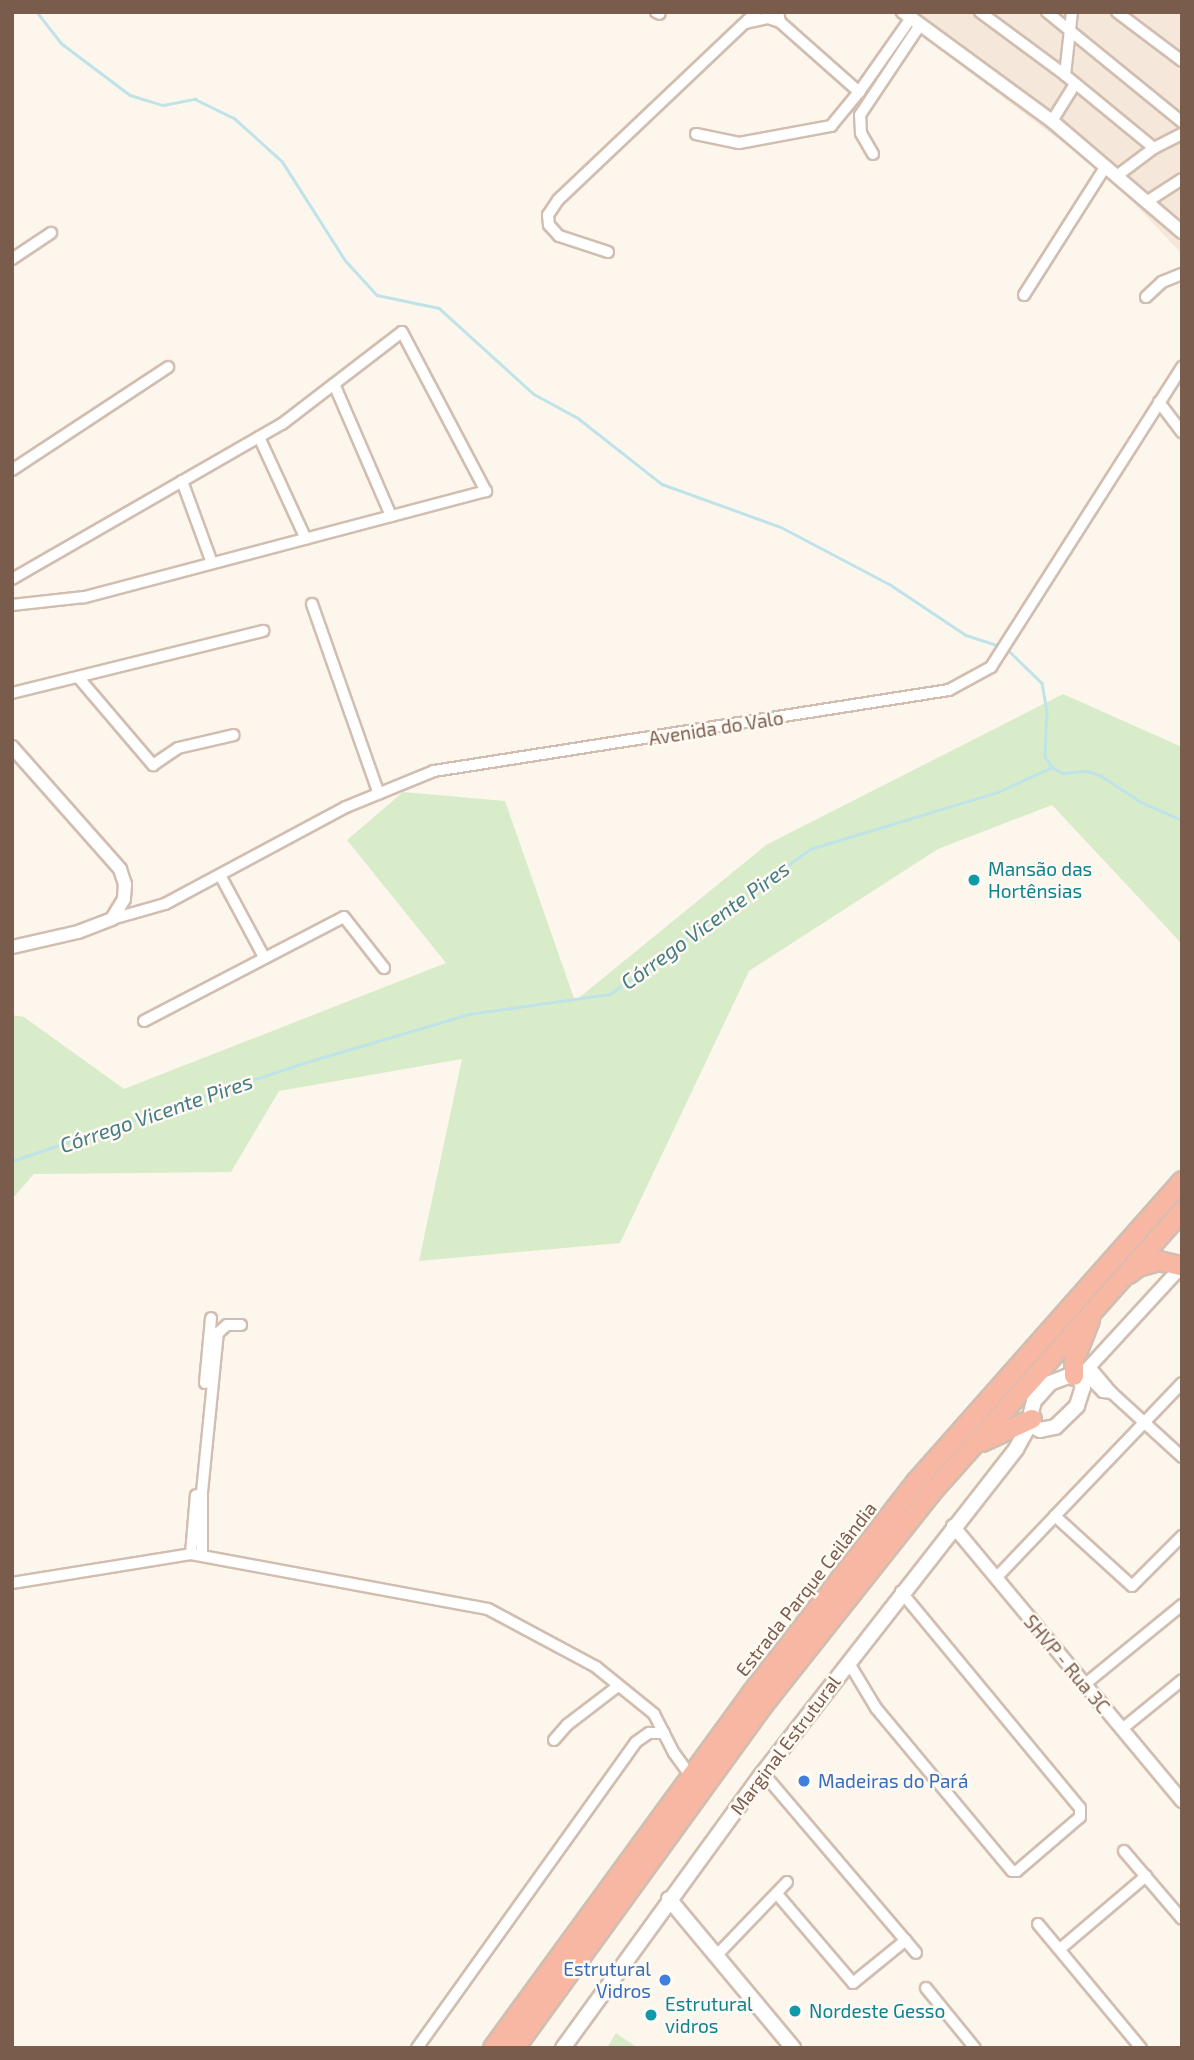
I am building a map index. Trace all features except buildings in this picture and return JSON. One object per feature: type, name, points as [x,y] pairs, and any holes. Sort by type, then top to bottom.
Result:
[{"type":"highway","name":"Estrada Parque Ceilândia","points":[[493,2048],[759,1684],[951,1440],[1182,1181]]},
{"type":"highway","name":"Estrada Parque Ceilândia","points":[[515,2048],[764,1704],[967,1451],[1182,1211]]},
{"type":"highway","points":[[1082,1374],[1079,1346],[1105,1294],[1138,1267],[1159,1261],[1182,1266]]},
{"type":"highway","points":[[967,1451],[1006,1429],[1035,1423]]},
{"type":"main road","points":[[1035,1423],[1034,1401],[1042,1390],[1061,1378],[1082,1374]]},
{"type":"main road","name":"Marginal Estrutural","points":[[563,2048],[763,1773],[852,1669],[901,1592],[1035,1423],[1055,1427],[1070,1415],[1082,1394],[1082,1374]]},
{"type":"main road","points":[[669,1899],[793,2048]]},
{"type":"street","points":[[608,252],[559,236],[549,225],[548,215],[558,200],[756,12]]},
{"type":"street","points":[[980,12],[1065,75],[1154,148]]},
{"type":"street","points":[[1047,12],[1182,122]]},
{"type":"street","points":[[1065,75],[1072,12]]},
{"type":"street","points":[[1117,12],[1182,61]]},
{"type":"street","points":[[744,23],[779,17],[859,92]]},
{"type":"street","points":[[696,134],[739,143],[806,133],[831,126],[859,92],[911,18]]},
{"type":"street","points":[[911,18],[1052,121],[1180,227]]},
{"type":"street","points":[[873,154],[861,133],[860,115],[911,18]]},
{"type":"street","points":[[1052,121],[1075,84]]},
{"type":"street","points":[[1118,175],[1154,148],[1182,134]]},
{"type":"street","points":[[1024,295],[1107,166]]},
{"type":"street","points":[[1148,201],[1182,179]]},
{"type":"street","points":[[12,259],[51,233]]},
{"type":"street","points":[[1146,297],[1162,282],[1182,274]]},
{"type":"street","points":[[12,579],[282,424],[402,332],[486,492],[84,597],[12,605]]},
{"type":"street","points":[[12,470],[168,367]]},
{"type":"street","name":"Avenida do Valo","points":[[112,919],[165,904],[346,807],[434,771],[949,691],[991,667],[1182,367]]},
{"type":"street","points":[[334,384],[391,516]]},
{"type":"street","points":[[1159,402],[1182,432]]},
{"type":"street","points":[[259,437],[306,539]]},
{"type":"street","points":[[182,481],[212,564]]},
{"type":"street","points":[[312,604],[379,793]]},
{"type":"street","points":[[12,693],[263,631]]},
{"type":"street","points":[[78,677],[153,765],[178,748],[234,735]]},
{"type":"street","points":[[12,747],[120,869],[125,884],[124,899],[112,919],[78,932],[12,947]]},
{"type":"street","points":[[220,875],[264,957]]},
{"type":"street","points":[[144,1021],[344,918],[384,968]]},
{"type":"street","points":[[1182,1266],[1082,1374],[1103,1392],[1112,1393],[1182,1457]]},
{"type":"street","points":[[197,1554],[211,1318]]},
{"type":"street","points":[[197,1554],[218,1333],[227,1325],[241,1325]]},
{"type":"street","points":[[996,1578],[1182,1383]]},
{"type":"street","points":[[1055,1516],[1132,1586],[1182,1536]]},
{"type":"street","name":"SHVP - Rua 3C","points":[[953,1526],[1182,1801]]},
{"type":"street","points":[[12,1583],[197,1554],[488,1609],[596,1667],[654,1714],[691,1776]]},
{"type":"street","points":[[852,1669],[876,1708],[1012,1871],[1017,1871],[1080,1817],[1080,1808],[901,1592]]},
{"type":"street","points":[[1084,1685],[1182,1605]]},
{"type":"street","points":[[1122,1729],[1182,1680]]},
{"type":"street","points":[[554,1740],[567,1725],[618,1686]]},
{"type":"street","points":[[416,2048],[636,1742],[649,1733],[664,1734]]},
{"type":"street","points":[[763,1773],[916,1952]]},
{"type":"street","points":[[1125,1851],[1182,1919]]},
{"type":"street","points":[[1060,1949],[1146,1876]]},
{"type":"street","points":[[717,1955],[788,1882]]},
{"type":"street","points":[[777,1894],[853,1983],[906,1940]]},
{"type":"street","points":[[1038,1924],[1141,2048]]},
{"type":"street","points":[[926,1988],[975,2048]]},
{"type":"shaded area","points":[[890,12],[1182,12],[1182,254],[1111,179]]},
{"type":"green space","points":[[1063,694],[1182,747],[1182,944],[1052,805],[938,849],[749,971],[620,1243],[419,1261],[462,1059],[279,1091],[231,1172],[34,1174],[12,1199],[12,1015],[24,1017],[124,1089],[446,963],[347,840],[403,792],[505,801],[575,1001],[766,845]]},
{"type":"green space","points":[[616,2033],[638,2048],[607,2048]]},
{"type":"waterway","points":[[37,12],[61,43],[130,95],[163,105],[195,99],[234,118],[282,161],[345,260],[377,295],[439,308],[534,394],[578,418],[662,484],[781,527],[891,585],[966,635],[1000,646]]},
{"type":"waterway","name":"Córrego Vicente Pires","points":[[1006,648],[1042,683],[1047,710],[1045,756],[1052,767],[1063,773],[1087,771],[1100,775],[1141,802],[1182,820]]},
{"type":"waterway","name":"Córrego Vicente Pires","points":[[12,1161],[297,1065],[469,1014],[610,994],[810,849],[998,792],[1052,767]]},
{"type":"place","name":"Mansão das Hortênsias","points":[[974,880]]},
{"type":"place","name":"Madeiras do Pará","points":[[804,1781]]},
{"type":"place","name":"Estrutural Vidros","points":[[665,1980]]},
{"type":"place","name":"Nordeste Gesso","points":[[795,2011]]},
{"type":"place","name":"Estrutural vidros","points":[[651,2015]]}]
